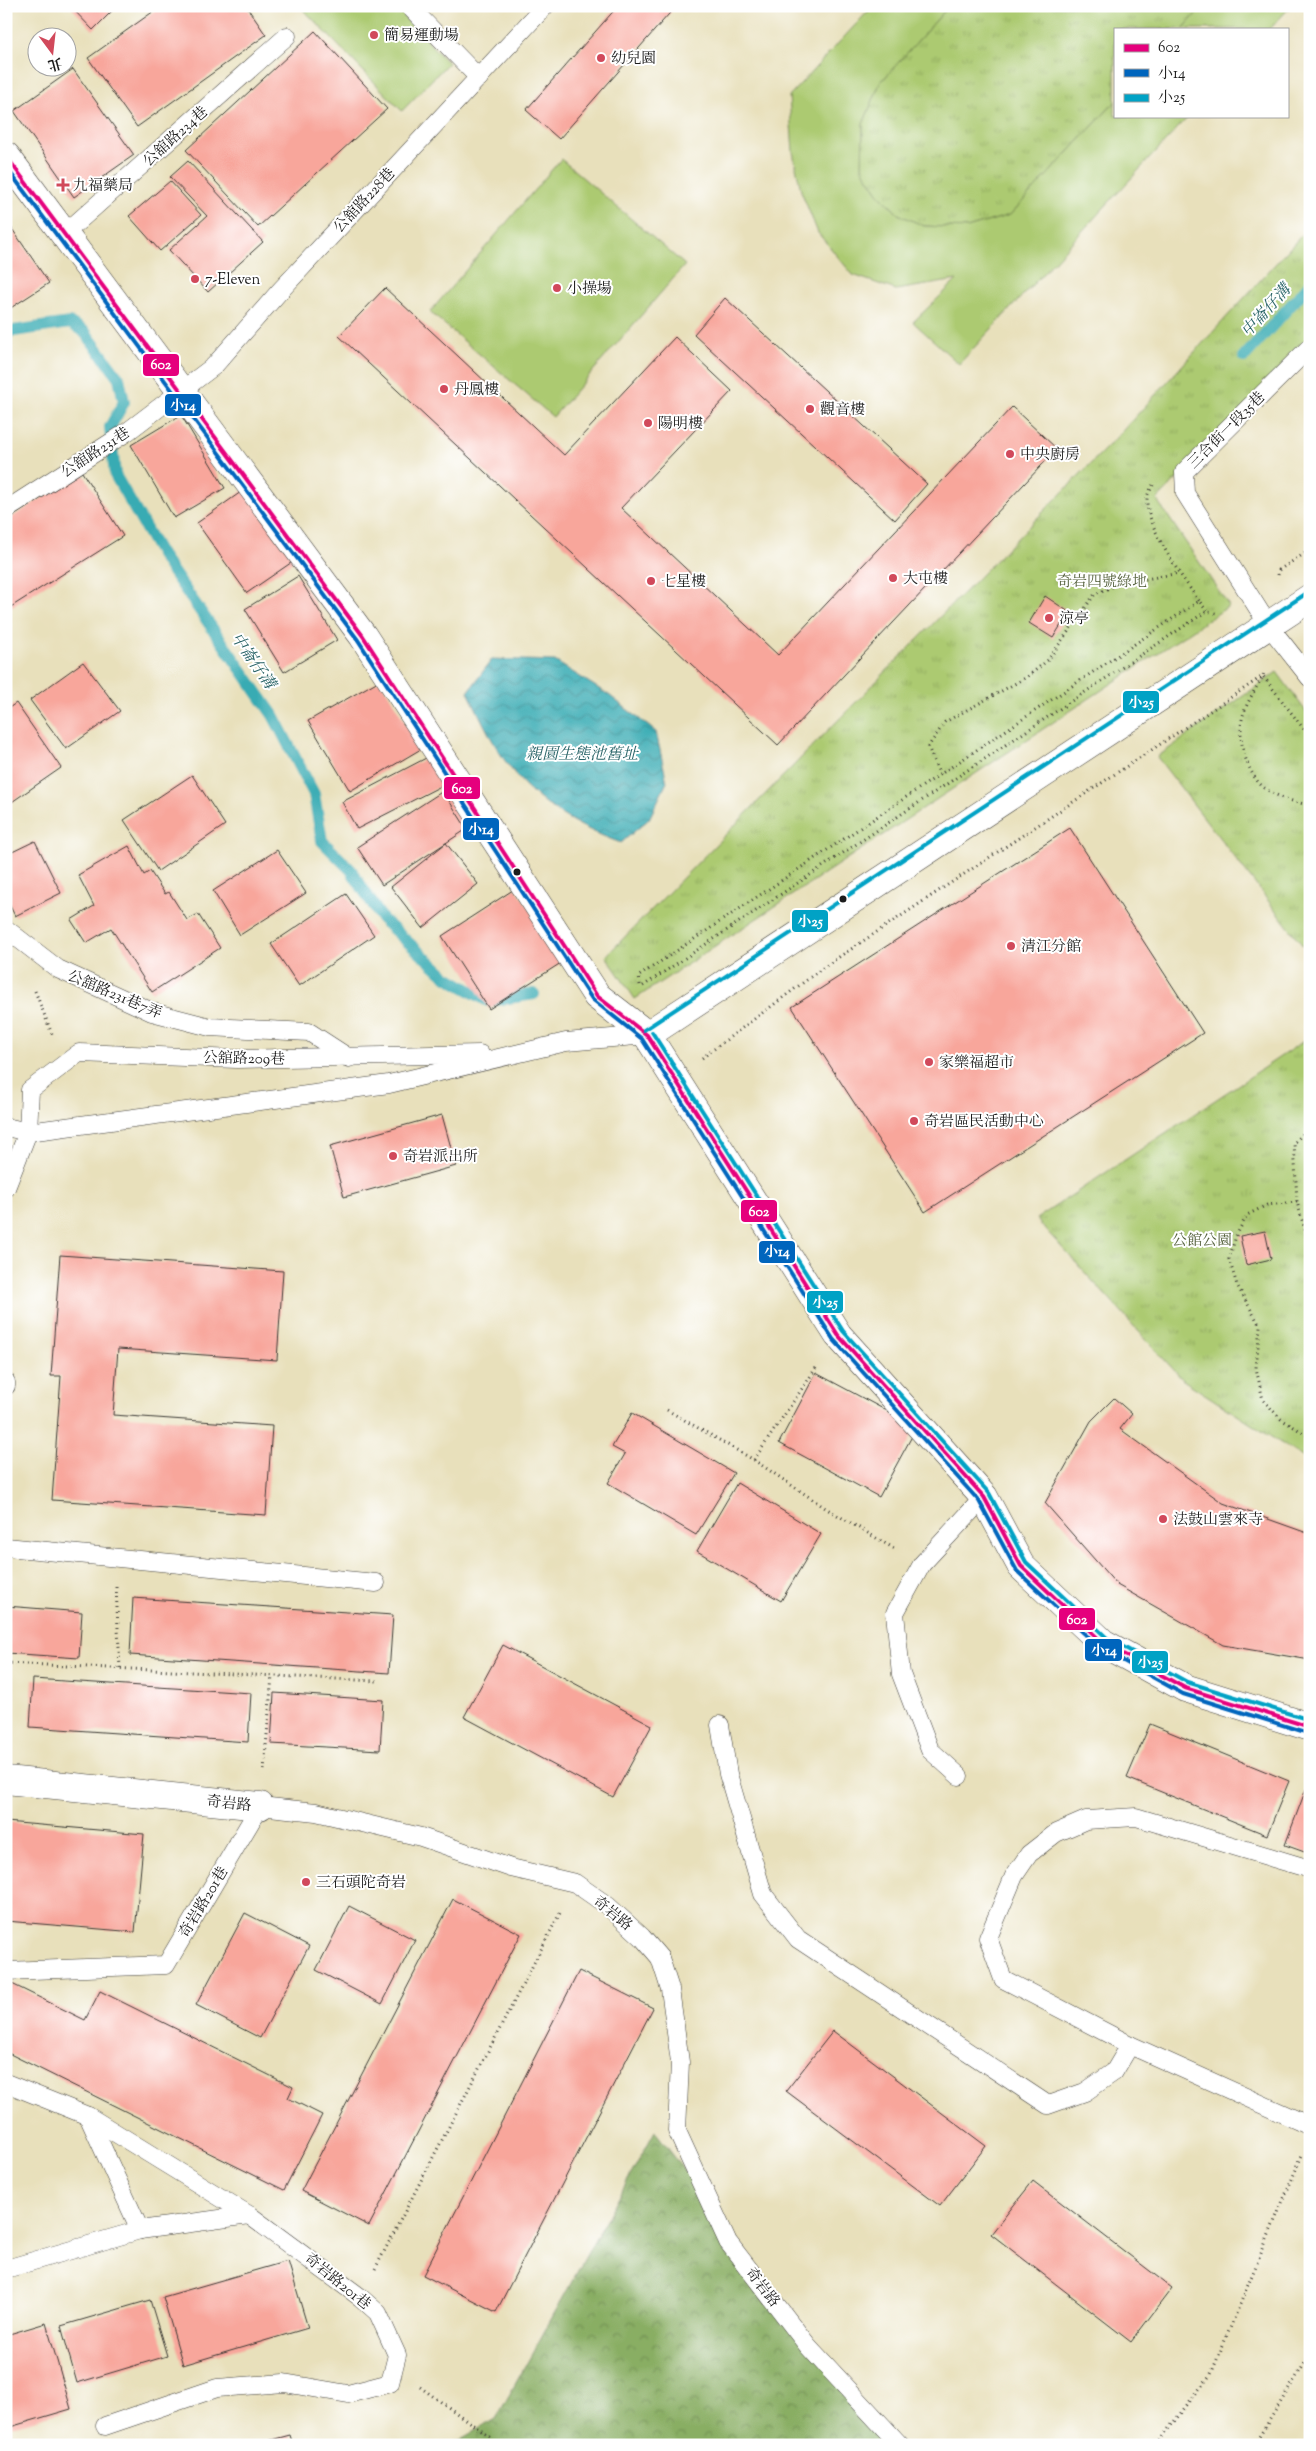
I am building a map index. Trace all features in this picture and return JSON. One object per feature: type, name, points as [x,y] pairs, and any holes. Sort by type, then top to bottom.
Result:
[{"type":"street","points":[[6,156],[363,636],[597,996],[647,1035],[838,1335],[984,1497],[1021,1566],[1103,1643],[1185,1688],[1310,1727]]},
{"type":"street","points":[[647,1035],[1310,598]]},
{"type":"street","name":"奇岩路","points":[[6,1780],[260,1806]]},
{"type":"lane","points":[[408,6],[479,78]]},
{"type":"lane","name":"公舘路228巷","points":[[182,392],[214,366],[279,292],[545,6]]},
{"type":"lane","name":"公舘路234巷","points":[[63,235],[287,36]]},
{"type":"lane","name":"三合街一段35巷","points":[[1310,347],[1184,472],[1185,493],[1269,626],[1310,678]]},
{"type":"lane","name":"公舘路231巷","points":[[6,510],[127,432],[182,392]]},
{"type":"lane","name":"公舘路231巷7弄","points":[[6,929],[58,969],[152,1012],[210,1027],[309,1032],[349,1058]]},
{"type":"lane","name":"公舘路209巷","points":[[28,1132],[389,1084],[513,1053],[566,1042],[647,1035]]},
{"type":"lane","name":"公舘路209巷","points":[[6,1188],[28,1132],[30,1090],[79,1053],[237,1059],[513,1053]]},
{"type":"lane","points":[[6,1127],[28,1132]]},
{"type":"lane","points":[[959,1776],[930,1750],[901,1674],[895,1613],[922,1564],[984,1497]]},
{"type":"lane","points":[[6,1547],[376,1583]]},
{"type":"lane","points":[[720,1725],[728,1774],[763,1894],[798,1939],[1048,2105],[1086,2092],[1114,2072],[1130,2045]]},
{"type":"lane","name":"奇岩路","points":[[260,1806],[316,1812],[421,1836],[510,1868],[575,1884],[615,1912],[642,1936],[660,1958],[670,1989],[680,2062],[677,2132],[728,2242],[808,2346],[900,2445]]},
{"type":"lane","name":"奇岩路201巷","points":[[6,1971],[166,1965],[260,1806]]},
{"type":"lane","points":[[1310,1870],[1136,1817],[1086,1820],[1056,1834],[1029,1854],[1014,1876],[988,1938],[1003,1979],[1130,2045],[1310,2126]]},
{"type":"lane","name":"奇岩路201巷","points":[[6,2082],[88,2116],[249,2215],[360,2297],[378,2313],[397,2355],[394,2368]]},
{"type":"lane","points":[[88,2116],[140,2230]]},
{"type":"lane","points":[[6,2269],[140,2230],[249,2215]]},
{"type":"lane","points":[[105,2426],[217,2388],[284,2384],[348,2394],[390,2382],[394,2368]]},
{"type":"path","points":[[641,987],[639,976],[1199,601],[1207,612],[1269,626],[1279,570],[1310,550]]},
{"type":"path","points":[[940,775],[928,747],[945,722],[1027,677],[1048,660],[1094,594],[1119,584],[1179,573]]},
{"type":"path","points":[[647,1035],[637,990],[1207,612]]},
{"type":"path","points":[[1310,737],[1264,676],[1246,707],[1240,729],[1246,760],[1260,784],[1292,802],[1310,805]]},
{"type":"path","points":[[32,985],[64,1064]]},
{"type":"path","points":[[1310,1127],[1294,1143],[1297,1202],[1310,1248]]},
{"type":"path","points":[[1297,1202],[1267,1205],[1247,1215],[1236,1236],[1229,1260],[1237,1285],[1260,1326],[1256,1368],[1263,1400],[1281,1419],[1310,1437]]},
{"type":"path","points":[[754,1460],[838,1335]]},
{"type":"path","points":[[667,1410],[754,1460],[827,1509],[922,1564]]},
{"type":"path","points":[[116,1584],[120,1669]]},
{"type":"path","points":[[6,1663],[378,1681]]},
{"type":"path","points":[[263,1775],[272,1676]]},
{"type":"path","points":[[360,2297],[575,1884]]},
{"type":"path","points":[[1156,2445],[1211,2374],[1306,2146]]},
{"type":"path","points":[[1254,2445],[1310,2355]]},
{"type":"path","points":[[394,2368],[490,2437],[489,2445]]},
{"type":"green space","name":"簡易運動場","points":[[300,6],[394,6],[448,63],[402,111]]},
{"type":"green space","points":[[873,6],[949,6],[880,83],[863,124],[862,169],[878,193],[898,214],[924,226],[967,228],[1010,215],[1114,103],[1114,118],[1187,118],[959,364],[913,322],[957,280],[896,290],[853,275],[818,233],[801,191],[793,152],[789,96]]},
{"type":"green space","points":[[949,6],[1203,6],[1184,28],[1114,28],[1114,103],[1010,215],[967,228],[924,226],[898,214],[878,193],[862,169],[863,124],[880,83]]},
{"type":"green space","points":[[1203,6],[1291,6],[1271,28],[1184,28]]},
{"type":"green space","name":"小操場","points":[[561,159],[685,265],[553,417],[430,312]]},
{"type":"green space","name":"奇岩四號綠地","points":[[1310,226],[1310,340],[1157,500],[1229,606],[635,999],[606,956],[1114,440]]},
{"type":"green space","points":[[1277,672],[1310,717],[1310,955],[1157,757]]},
{"type":"green space","name":"公館公園","points":[[1310,1037],[1310,1462],[1183,1380],[1036,1219]]},
{"type":"green space","points":[[655,2131],[891,2445],[450,2445],[496,2419]]},
{"type":"water","name":"親園生態池舊址","points":[[492,659],[555,661],[609,695],[656,732],[667,782],[649,819],[621,843],[590,830],[560,814],[534,794],[511,769],[488,732],[468,692]]},
{"type":"building","points":[[70,6],[117,6],[93,30]]},
{"type":"building","points":[[161,6],[246,6],[266,35],[137,127],[88,58]]},
{"type":"building","name":"幼兒園","points":[[618,6],[676,6],[559,139],[526,110]]},
{"type":"building","points":[[315,31],[387,109],[258,227],[186,150]]},
{"type":"building","points":[[78,76],[134,155],[74,197],[14,111],[60,78],[78,78]]},
{"type":"building","points":[[188,161],[263,242],[208,292],[169,250],[207,216],[170,177]]},
{"type":"building","points":[[170,181],[201,215],[160,251],[129,216]]},
{"type":"building","points":[[6,220],[49,283],[6,311]]},
{"type":"building","points":[[385,288],[564,455],[675,337],[732,391],[621,508],[778,655],[1012,407],[1057,449],[778,745],[339,336]]},
{"type":"building","name":"觀音樓","points":[[725,298],[927,484],[895,520],[694,334]]},
{"type":"building","points":[[181,415],[225,488],[174,518],[131,445]]},
{"type":"building","points":[[82,472],[123,536],[6,610],[6,521]]},
{"type":"building","points":[[248,487],[298,558],[247,593],[197,523]]},
{"type":"building","points":[[298,576],[337,640],[284,672],[245,609]]},
{"type":"building","name":"涼亭","points":[[1045,596],[1069,612],[1053,638],[1029,623]]},
{"type":"building","points":[[83,662],[120,711],[66,749],[30,700]]},
{"type":"building","points":[[380,680],[421,749],[350,791],[308,721]]},
{"type":"building","points":[[16,703],[61,768],[6,806],[6,710]]},
{"type":"building","points":[[428,757],[443,785],[357,829],[342,802]]},
{"type":"building","points":[[192,775],[225,825],[158,871],[124,820]]},
{"type":"building","points":[[443,791],[467,829],[382,885],[357,847]]},
{"type":"building","points":[[1070,828],[1203,1033],[925,1212],[792,1007]]},
{"type":"building","points":[[35,841],[61,893],[15,916],[6,898],[6,855]]},
{"type":"building","points":[[446,843],[478,884],[423,928],[391,887]]},
{"type":"building","points":[[129,846],[144,875],[150,871],[165,894],[169,892],[187,920],[198,914],[220,948],[152,992],[111,928],[86,943],[71,920],[94,906],[78,875]]},
{"type":"building","points":[[277,850],[306,893],[240,935],[213,891]]},
{"type":"building","points":[[516,888],[564,961],[489,1009],[442,936]]},
{"type":"building","points":[[346,894],[374,935],[299,986],[271,944]]},
{"type":"building","name":"奇岩派出所","points":[[442,1115],[456,1166],[344,1197],[330,1146]]},
{"type":"building","points":[[1265,1231],[1271,1259],[1246,1265],[1240,1236]]},
{"type":"building","points":[[60,1255],[283,1271],[277,1360],[118,1349],[113,1415],[272,1426],[266,1515],[52,1500],[61,1376],[51,1376]]},
{"type":"building","points":[[816,1373],[917,1427],[879,1497],[779,1443]]},
{"type":"building","name":"法鼓山雲來寺","points":[[1114,1398],[1132,1414],[1120,1429],[1223,1503],[1310,1534],[1310,1660],[1223,1645],[1117,1585],[1045,1503],[1091,1421]]},
{"type":"building","points":[[632,1413],[734,1473],[696,1535],[608,1483],[625,1454],[612,1447]]},
{"type":"building","points":[[737,1483],[821,1534],[781,1601],[697,1551]]},
{"type":"building","points":[[133,1598],[393,1615],[389,1673],[130,1655]]},
{"type":"building","points":[[6,1606],[82,1612],[79,1658],[6,1653]]},
{"type":"building","points":[[503,1645],[652,1725],[613,1797],[464,1717]]},
{"type":"building","points":[[33,1679],[251,1693],[248,1742],[30,1727]]},
{"type":"building","points":[[274,1693],[383,1700],[380,1750],[271,1744]]},
{"type":"building","points":[[1150,1724],[1289,1781],[1267,1835],[1127,1778]]},
{"type":"building","points":[[1306,1789],[1310,1790],[1310,1854],[1285,1845]]},
{"type":"building","points":[[6,1822],[144,1834],[135,1932],[6,1921]]},
{"type":"building","points":[[453,1899],[521,1934],[369,2226],[301,2191]]},
{"type":"building","points":[[349,1906],[415,1940],[382,2004],[316,1970]]},
{"type":"building","points":[[245,1913],[309,1946],[260,2038],[196,2005]]},
{"type":"building","points":[[579,1971],[653,2008],[496,2312],[423,2275]]},
{"type":"building","points":[[12,1984],[85,2020],[100,1991],[293,2087],[288,2098],[322,2115],[284,2190],[6,2052],[6,1994]]},
{"type":"building","points":[[833,2031],[986,2146],[940,2206],[786,2091]]},
{"type":"building","points":[[1033,2181],[1172,2288],[1131,2342],[991,2234]]},
{"type":"building","points":[[288,2261],[308,2328],[183,2365],[163,2297]]},
{"type":"building","points":[[150,2300],[167,2356],[77,2383],[61,2326]]},
{"type":"building","points":[[46,2323],[71,2409],[10,2427],[6,2414],[6,2335]]},
{"type":"building","points":[[290,2435],[293,2445],[256,2445],[256,2444]]},
{"type":"waterway","name":"中崙仔溝","points":[[1244,357],[1310,284]]},
{"type":"waterway","name":"中崙仔溝","points":[[6,332],[70,323],[85,332],[119,378],[124,402],[110,427],[115,475],[161,555],[273,715],[314,794],[322,841],[351,870],[382,919],[447,977],[488,1001],[534,994]]},
{"type":"transit line","name":"602","points":[[6,156],[363,636],[597,996],[647,1035],[838,1335],[984,1497],[1021,1566],[1103,1643],[1185,1688],[1310,1727]]},
{"type":"transit line","name":"小14","points":[[6,167],[358,640],[592,999],[642,1039],[833,1339],[979,1501],[1017,1571],[1100,1648],[1183,1694],[1308,1733]]},
{"type":"transit line","name":"小25","points":[[644,1030],[1307,593]]},
{"type":"transit line","name":"小25","points":[[652,1032],[843,1331],[989,1493],[1026,1562],[1107,1638],[1187,1682],[1310,1720]]},
{"type":"place","name":"簡易運動場","points":[[374,35]]},
{"type":"place","name":"幼兒園","points":[[601,58]]},
{"type":"place","name":"九福藥局","points":[[63,185]]},
{"type":"place","name":"7-Eleven","points":[[195,279]]},
{"type":"place","name":"小操場","points":[[557,288]]},
{"type":"place","name":"丹鳳樓","points":[[444,389]]},
{"type":"place","name":"觀音樓","points":[[810,409]]},
{"type":"place","name":"陽明樓","points":[[648,423]]},
{"type":"place","name":"中央廚房","points":[[1010,454]]},
{"type":"place","name":"大屯樓","points":[[893,578]]},
{"type":"place","name":"七星樓","points":[[651,581]]},
{"type":"place","name":"涼亭","points":[[1049,618]]},
{"type":"place","name":"清江分館","points":[[1011,946]]},
{"type":"place","name":"家樂福超市","points":[[929,1062]]},
{"type":"place","name":"奇岩區民活動中心","points":[[914,1121]]},
{"type":"place","name":"奇岩派出所","points":[[393,1156]]},
{"type":"place","name":"法鼓山雲來寺","points":[[1163,1519]]},
{"type":"place","name":"三石頭陀奇岩","points":[[306,1882]]}]
